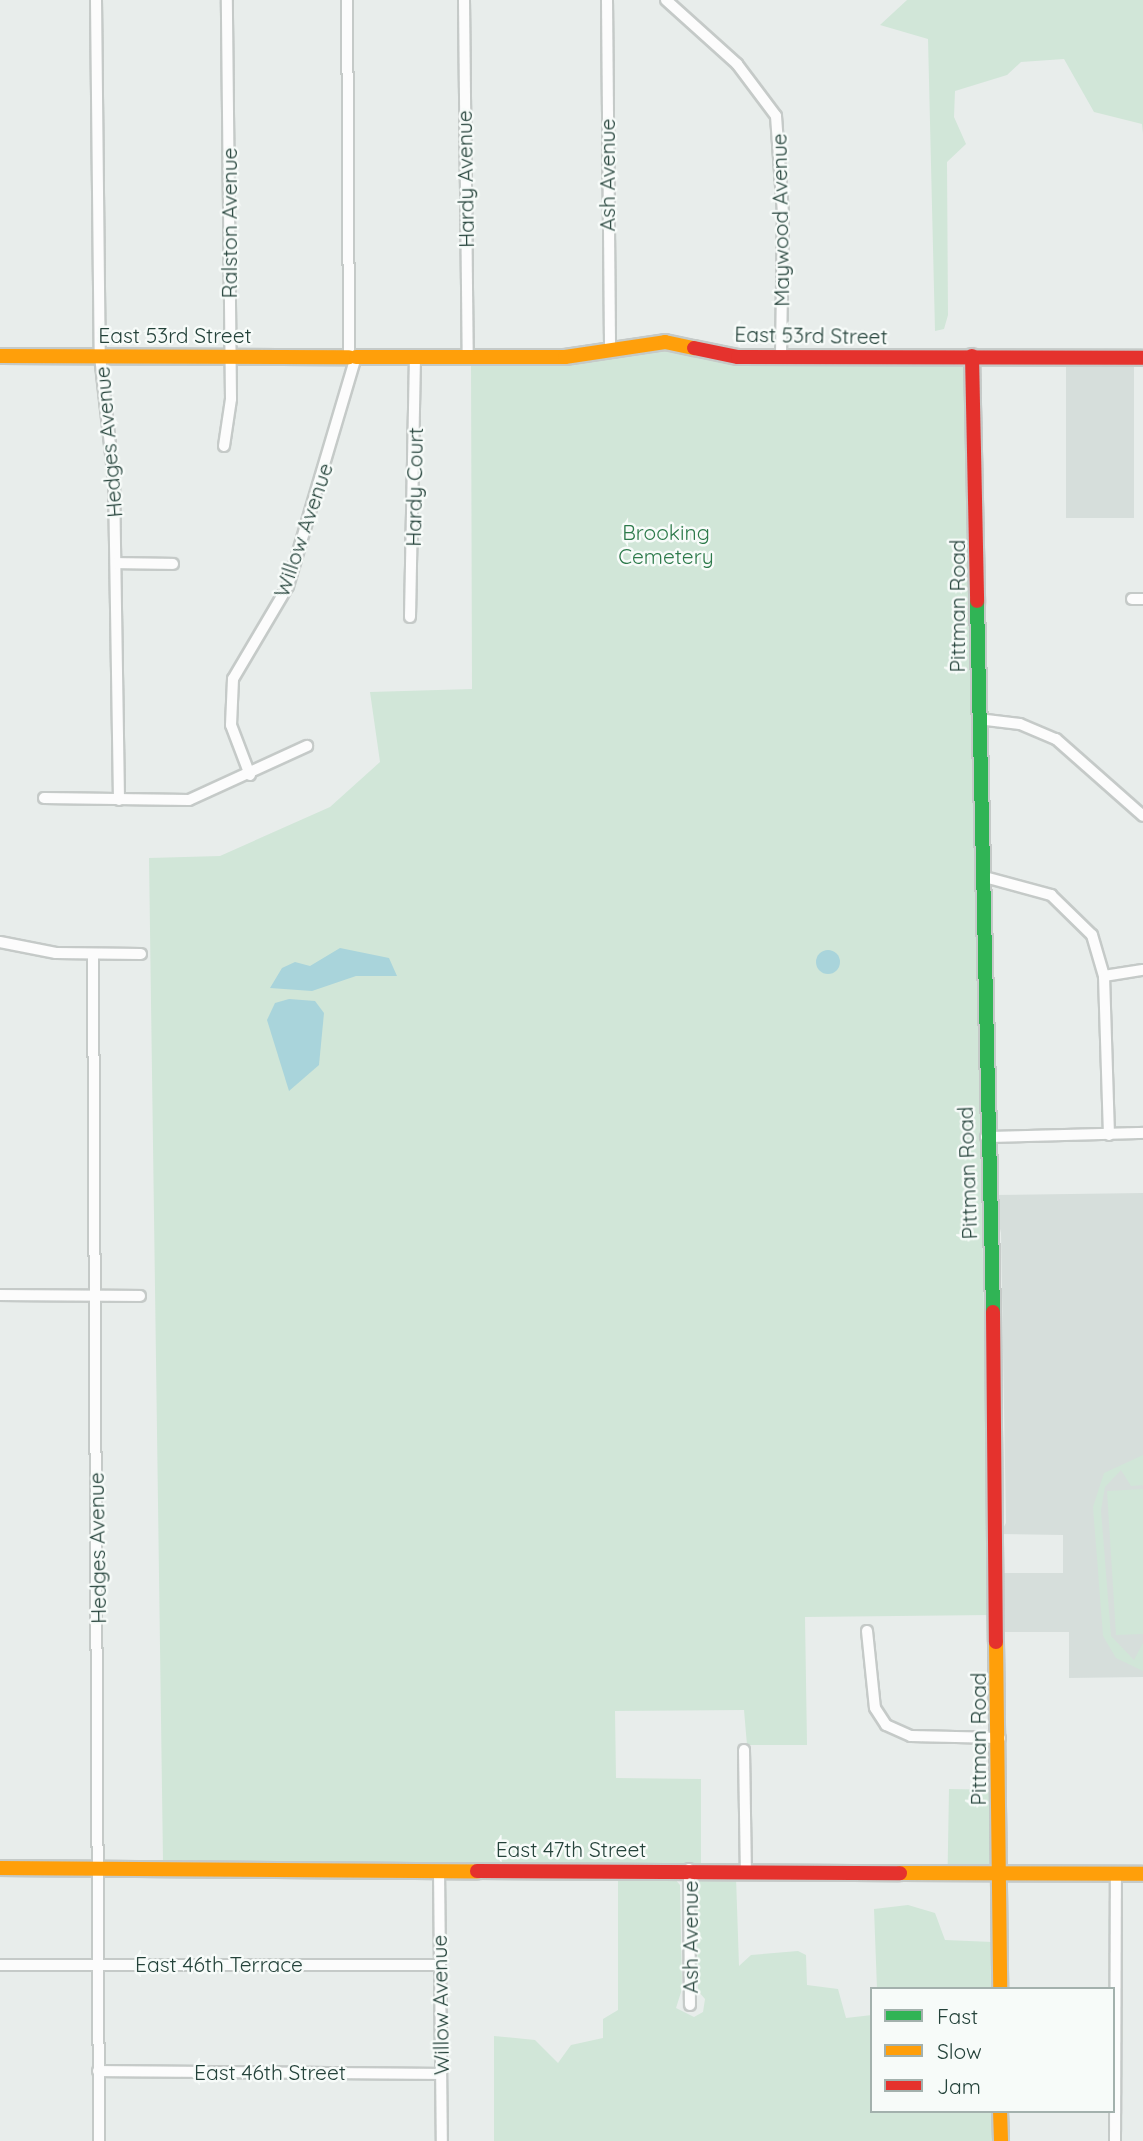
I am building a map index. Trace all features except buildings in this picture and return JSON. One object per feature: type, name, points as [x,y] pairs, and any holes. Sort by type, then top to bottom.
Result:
[{"type":"street","name":"Hedges Avenue","points":[[96,0],[100,356],[114,481],[119,800]]},
{"type":"street","name":"Ralston Avenue","points":[[224,446],[229,356],[227,0]]},
{"type":"street","name":"Willow Avenue","points":[[250,775],[231,725],[233,679],[288,586],[352,357],[347,0]]},
{"type":"street","name":"Hardy Avenue","points":[[464,0],[468,358]]},
{"type":"street","name":"Ash Avenue","points":[[607,0],[610,351]]},
{"type":"street","name":"Maywood Avenue","points":[[666,0],[737,64],[776,116],[783,213],[781,359]]},
{"type":"street","name":"East 53rd Street","points":[[0,356],[468,358],[610,351],[665,342],[738,358],[1143,358]]},
{"type":"street","name":"Pittman Road","points":[[972,356],[1000,1738],[1000,1987]]},
{"type":"street","name":"Hardy Court","points":[[410,617],[415,358]]},
{"type":"street","points":[[116,563],[173,564]]},
{"type":"street","points":[[978,719],[1020,724],[1056,739],[1143,816]]},
{"type":"street","points":[[44,798],[189,800],[250,775],[307,746]]},
{"type":"street","points":[[981,876],[1030,886],[1069,908],[1092,935],[1104,976],[1109,1135]]},
{"type":"street","points":[[0,942],[93,955],[141,954]]},
{"type":"street","name":"Hedges Avenue","points":[[93,955],[101,1868],[97,1963],[99,2141]]},
{"type":"street","points":[[1104,976],[1143,970]]},
{"type":"street","points":[[986,1136],[1143,1133]]},
{"type":"street","points":[[0,1295],[140,1296]]},
{"type":"street","points":[[867,1630],[875,1708],[886,1725],[911,1737],[1000,1738]]},
{"type":"street","points":[[744,1750],[746,1871]]},
{"type":"street","name":"East 47th Street","points":[[0,1868],[689,1869],[1143,1874]]},
{"type":"street","name":"Ash Avenue","points":[[689,1869],[690,2005]]},
{"type":"street","name":"Willow Avenue","points":[[439,1870],[442,2141]]},
{"type":"street","points":[[1115,2141],[1116,1874]]},
{"type":"street","name":"East 46th Terrace","points":[[0,1965],[438,1965]]},
{"type":"street","name":"East 46th Street","points":[[98,2071],[441,2074]]},
{"type":"street","points":[[1000,2113],[1001,2141]]},
{"type":"shaded area","points":[[1066,365],[1134,365],[1134,518],[1066,518]]},
{"type":"shaded area","points":[[1143,1193],[1143,1677],[1069,1678],[1069,1632],[1001,1632],[1000,1573],[1063,1573],[1063,1535],[1000,1534],[1006,1523],[1001,1233],[992,1195]]},
{"type":"green space","points":[[907,0],[1143,0],[1143,134],[1142,124],[1094,112],[1064,59],[1021,62],[1007,75],[955,91],[954,117],[966,144],[947,162],[948,315],[944,329],[935,331],[928,39],[880,25]]},
{"type":"green space","name":"Brooking Cemetery","points":[[660,347],[965,365],[990,1615],[805,1617],[807,1745],[747,1745],[744,1710],[615,1711],[616,1778],[701,1779],[701,1864],[163,1862],[149,858],[220,856],[330,807],[380,762],[370,692],[472,689],[471,362]]},
{"type":"green space","points":[[1143,1455],[1143,1485],[1131,1486],[1121,1470],[1105,1487],[1101,1510],[1111,1636],[1134,1660],[1143,1643],[1143,1671],[1116,1658],[1103,1636],[1093,1507],[1104,1473]]},
{"type":"green space","points":[[1143,1489],[1143,1634],[1116,1635],[1107,1491]]},
{"type":"green space","points":[[949,1789],[993,1790],[992,1866],[948,1865]]},
{"type":"green space","points":[[736,1877],[739,1966],[751,1955],[798,1951],[806,1955],[807,1985],[838,1989],[846,2018],[870,2015],[870,2113],[993,2113],[993,2141],[494,2141],[494,2036],[535,2040],[558,2063],[571,2045],[603,2038],[603,2019],[618,2010],[618,1878],[674,1878],[680,1885],[682,1989],[676,2008],[694,2017],[703,2012],[705,1999],[698,1991],[696,1885],[701,1878]]},
{"type":"green space","points":[[908,1905],[935,1913],[945,1940],[992,1942],[992,1987],[877,1987],[874,1909]]},
{"type":"water","points":[[340,948],[389,958],[397,976],[356,976],[312,991],[270,988],[282,968],[295,962],[310,966]]},
{"type":"water","points":[[828,950],[839,957],[840,962],[833,973],[828,974],[817,967],[816,962],[823,951]]},
{"type":"water","points":[[289,999],[315,1001],[324,1013],[319,1065],[289,1091],[267,1020],[275,1003]]},
{"type":"traffic: fast","points":[[977,601],[993,1312]]},
{"type":"traffic: slow","points":[[356,357],[565,357],[665,342],[694,348]]},
{"type":"traffic: slow","points":[[0,356],[349,357]]},
{"type":"traffic: slow","points":[[996,1642],[1000,1987]]},
{"type":"traffic: slow","points":[[0,1868],[477,1871]]},
{"type":"traffic: slow","points":[[900,1873],[1143,1874]]},
{"type":"traffic: slow","points":[[1000,2113],[1001,2141]]},
{"type":"traffic: jam","points":[[694,348],[738,357],[1143,358]]},
{"type":"traffic: jam","points":[[972,356],[977,601]]},
{"type":"traffic: jam","points":[[993,1312],[996,1642]]},
{"type":"traffic: jam","points":[[477,1871],[900,1873]]}]
